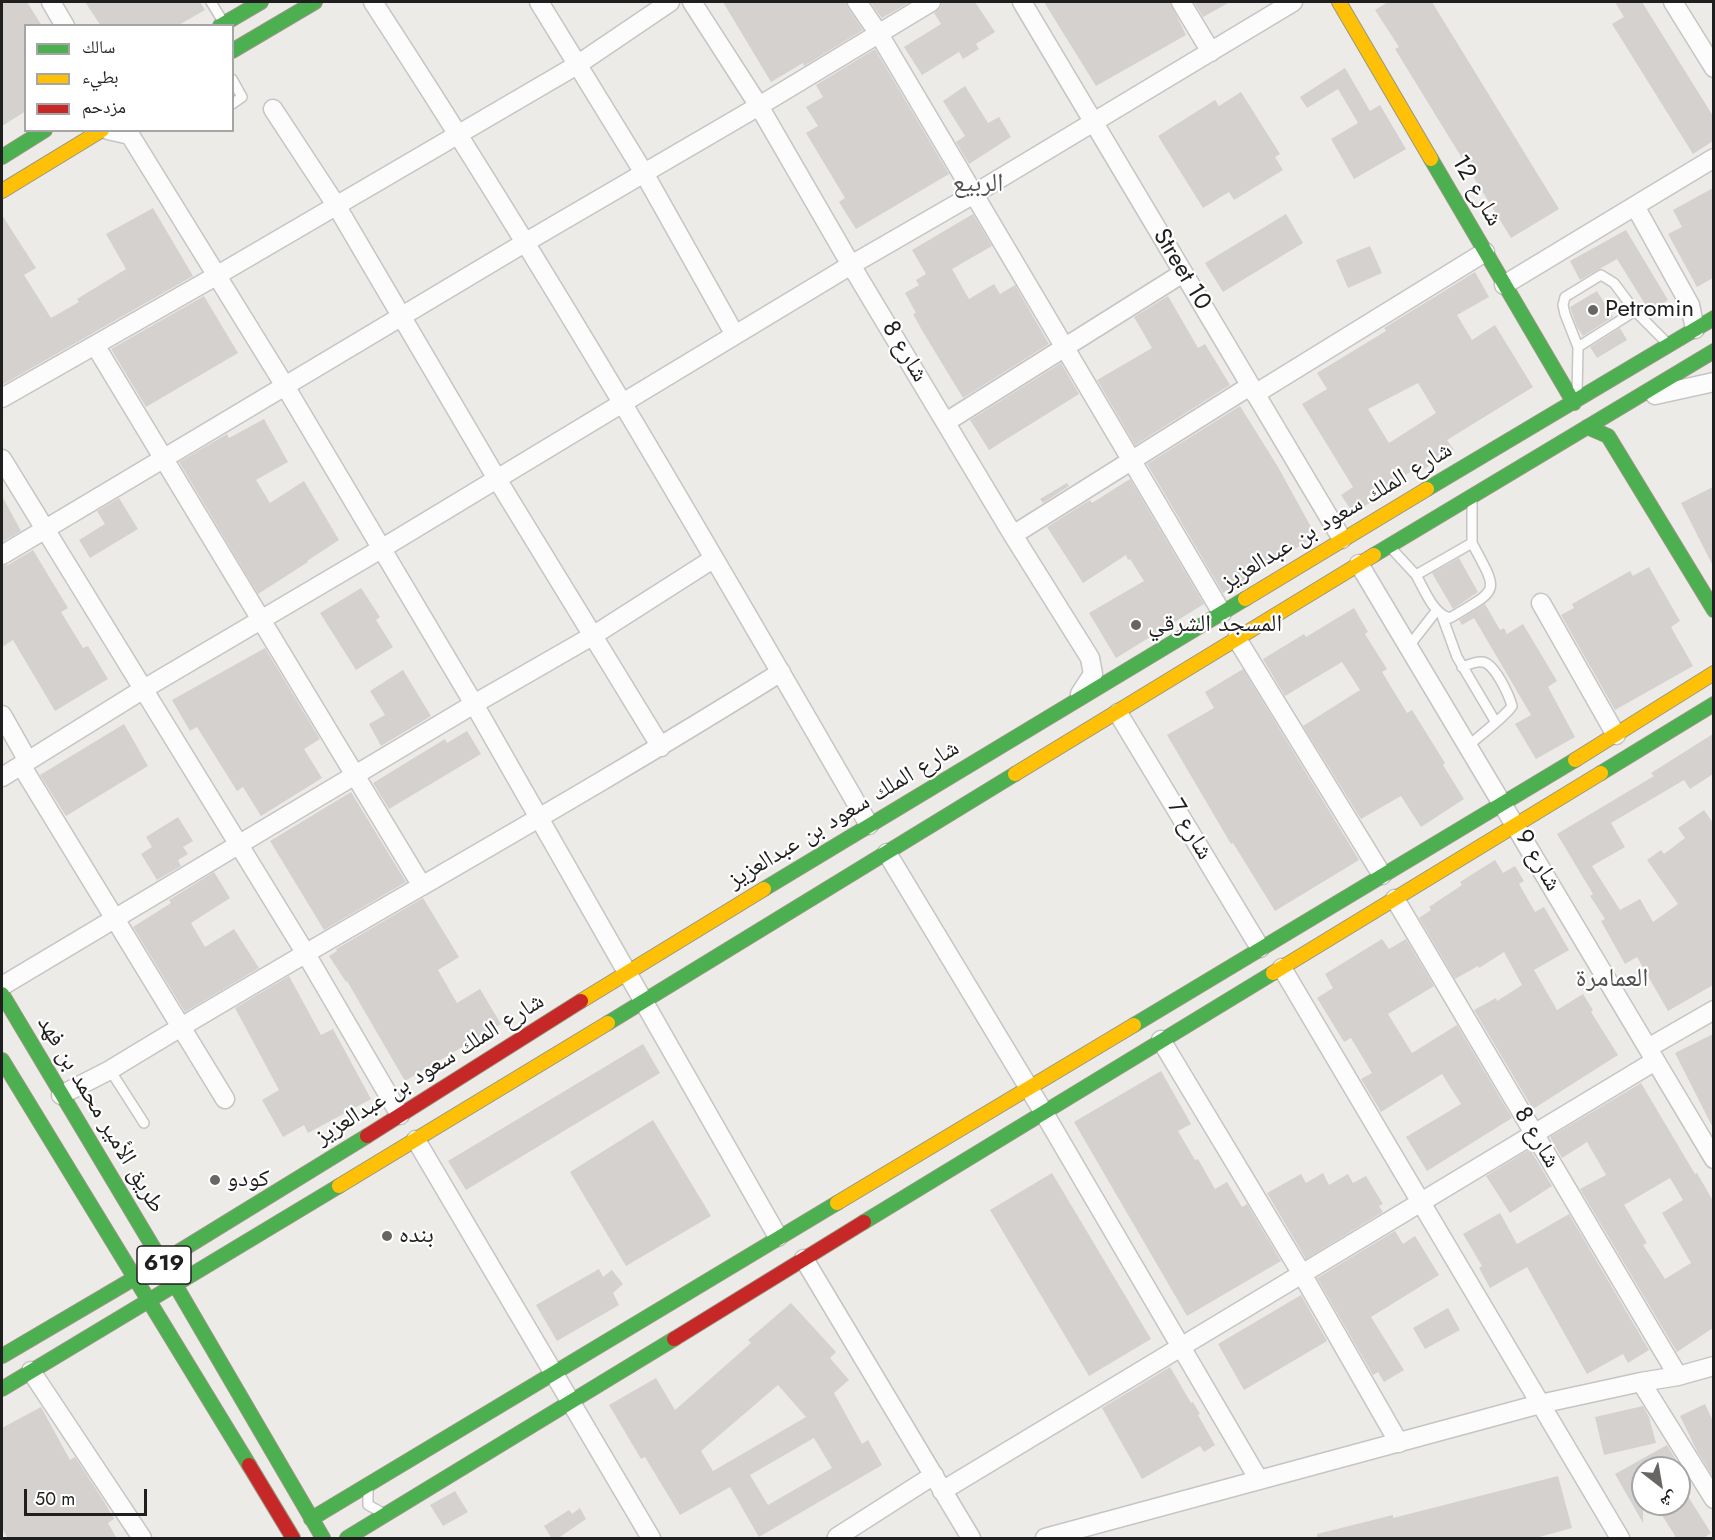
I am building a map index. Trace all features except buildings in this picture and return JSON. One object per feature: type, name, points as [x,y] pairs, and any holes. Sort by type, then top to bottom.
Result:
[{"type":"main road","points":[[222,24],[261,2]]},
{"type":"main road","points":[[238,48],[315,2]]},
{"type":"main road","name":"شارع 12","points":[[1339,2],[1575,402]]},
{"type":"main road","points":[[2,157],[42,132]]},
{"type":"main road","points":[[2,191],[99,132]]},
{"type":"main road","name":"شارع الملك سعود بن عبدالعزيز","points":[[2,1356],[162,1262],[869,825],[1713,318]]},
{"type":"main road","points":[[2,1389],[644,1002],[1359,564],[1713,351]]},
{"type":"main road","points":[[1587,427],[1608,436],[1713,608]]},
{"type":"main road","points":[[311,1519],[1616,735],[1713,673]]},
{"type":"main road","points":[[347,1539],[1713,704]]},
{"type":"main road","name":"طريق الأمير محمد بن فهد","points":[[2,994],[176,1285],[323,1539]]},
{"type":"main road","name":"619","points":[[2,1060],[150,1300],[286,1536]]},
{"type":"street","points":[[51,2],[64,24]]},
{"type":"street","points":[[373,2],[459,133],[526,242],[869,825]]},
{"type":"street","points":[[539,2],[644,173],[735,335]]},
{"type":"street","points":[[2,398],[577,65],[670,2]]},
{"type":"street","name":"شارع 8","points":[[692,2],[759,106],[851,265],[1013,535],[1090,658],[1093,674],[1074,703]]},
{"type":"street","points":[[857,2],[879,34],[1222,613]]},
{"type":"street","points":[[2,555],[931,2]]},
{"type":"street","name":"Street 10","points":[[1022,2],[1342,539]]},
{"type":"street","points":[[1181,2],[1211,52]]},
{"type":"street","points":[[2,777],[142,690],[1293,2]]},
{"type":"street","points":[[1673,2],[1713,68]]},
{"type":"street","points":[[273,109],[336,205],[497,478],[661,747]]},
{"type":"street","points":[[117,132],[130,135],[285,386],[539,816],[778,1237]]},
{"type":"street","points":[[1504,285],[1713,158]]},
{"type":"street","points":[[1635,206],[1690,305],[1695,329]]},
{"type":"street","points":[[1013,535],[1131,460],[1485,252]]},
{"type":"street","points":[[946,422],[1183,273]]},
{"type":"street","points":[[94,345],[422,886]]},
{"type":"street","points":[[1629,400],[1713,382]]},
{"type":"street","points":[[2,459],[306,954],[400,1115]]},
{"type":"street","points":[[2,986],[474,704],[594,635],[713,559]]},
{"type":"street","name":"شارع 9","points":[[1359,564],[1652,1055],[1706,1133],[1713,1159]]},
{"type":"street","points":[[1541,603],[1616,735]]},
{"type":"street","points":[[1237,639],[1382,874]]},
{"type":"street","points":[[61,1095],[110,1070],[539,816],[661,747],[780,672]]},
{"type":"street","name":"شارع 7","points":[[1118,713],[1260,948]]},
{"type":"street","points":[[2,715],[25,763],[115,919],[225,1099]]},
{"type":"street","points":[[887,853],[1044,1113],[1259,1480]]},
{"type":"street","name":"شارع 8","points":[[1395,899],[1678,1376]]},
{"type":"street","points":[[1282,968],[1540,1404],[1612,1536]]},
{"type":"street","points":[[837,1537],[1182,1349],[1534,1134],[1652,1055],[1713,1010]]},
{"type":"street","points":[[1161,1040],[1302,1274],[1399,1443]]},
{"type":"street","points":[[416,1140],[651,1539]]},
{"type":"street","points":[[804,1259],[971,1539]]},
{"type":"street","points":[[1045,1539],[1540,1404],[1678,1376],[1713,1366]]},
{"type":"street","points":[[31,1371],[142,1539]]},
{"type":"street","points":[[1641,1382],[1713,1499]]},
{"type":"lane","points":[[211,2],[222,24]]},
{"type":"lane","points":[[234,83],[242,97],[234,103]]},
{"type":"lane","points":[[1575,402],[1578,347],[1563,305],[1565,297],[1601,275],[1614,283],[1635,311],[1668,344]]},
{"type":"lane","points":[[1578,347],[1635,311]]},
{"type":"lane","points":[[1439,613],[1450,618],[1488,595],[1491,588],[1491,580],[1472,543],[1473,496]]},
{"type":"lane","points":[[1416,574],[1472,543]]},
{"type":"lane","points":[[1389,546],[1416,574],[1439,613],[1462,668],[1496,721]]},
{"type":"lane","points":[[1408,646],[1439,613]]},
{"type":"lane","points":[[1462,668],[1480,661],[1488,663],[1510,698],[1512,706],[1468,746]]},
{"type":"lane","points":[[110,1070],[144,1123]]},
{"type":"lane","points":[[369,1484],[368,1505],[376,1511],[388,1513]]},
{"type":"traffic: fast","points":[[223,24],[261,2]]},
{"type":"traffic: fast","points":[[234,50],[315,2]]},
{"type":"traffic: fast","points":[[2,157],[42,132]]},
{"type":"traffic: fast","points":[[1431,159],[1574,403]]},
{"type":"traffic: fast","points":[[1427,489],[1714,318]]},
{"type":"traffic: fast","points":[[1374,555],[1714,351]]},
{"type":"traffic: fast","points":[[1587,427],[1608,436],[1714,610]]},
{"type":"traffic: fast","points":[[764,889],[1245,599]]},
{"type":"traffic: fast","points":[[1601,773],[1714,704]]},
{"type":"traffic: fast","points":[[1134,1025],[1575,760]]},
{"type":"traffic: fast","points":[[608,1023],[1015,774]]},
{"type":"traffic: fast","points":[[864,1222],[1273,973]]},
{"type":"traffic: fast","points":[[2,994],[323,1538]]},
{"type":"traffic: fast","points":[[2,1060],[249,1465]]},
{"type":"traffic: fast","points":[[2,1356],[162,1262],[367,1136]]},
{"type":"traffic: fast","points":[[2,1389],[339,1186]]},
{"type":"traffic: fast","points":[[311,1519],[837,1203]]},
{"type":"traffic: fast","points":[[347,1538],[674,1339]]},
{"type":"traffic: slow","points":[[1339,2],[1431,159]]},
{"type":"traffic: slow","points":[[2,191],[99,132]]},
{"type":"traffic: slow","points":[[1245,599],[1427,489]]},
{"type":"traffic: slow","points":[[1015,774],[1374,555]]},
{"type":"traffic: slow","points":[[1575,760],[1714,673]]},
{"type":"traffic: slow","points":[[1273,973],[1601,773]]},
{"type":"traffic: slow","points":[[581,1001],[764,889]]},
{"type":"traffic: slow","points":[[339,1186],[608,1023]]},
{"type":"traffic: slow","points":[[837,1203],[1134,1025]]},
{"type":"traffic: jam","points":[[367,1136],[581,1001]]},
{"type":"traffic: jam","points":[[674,1339],[864,1222]]},
{"type":"traffic: jam","points":[[249,1465],[293,1538]]},
{"type":"place","name":"Petromin","points":[[1593,310]]},
{"type":"place","name":"المسجد الشرقي","points":[[1136,625]]},
{"type":"place","name":"كودو","points":[[215,1180]]},
{"type":"place","name":"بنده","points":[[387,1236]]},
{"type":"district","name":"الربيع","points":[[978,185]]},
{"type":"district","name":"العمامرة","points":[[1612,980]]}]
